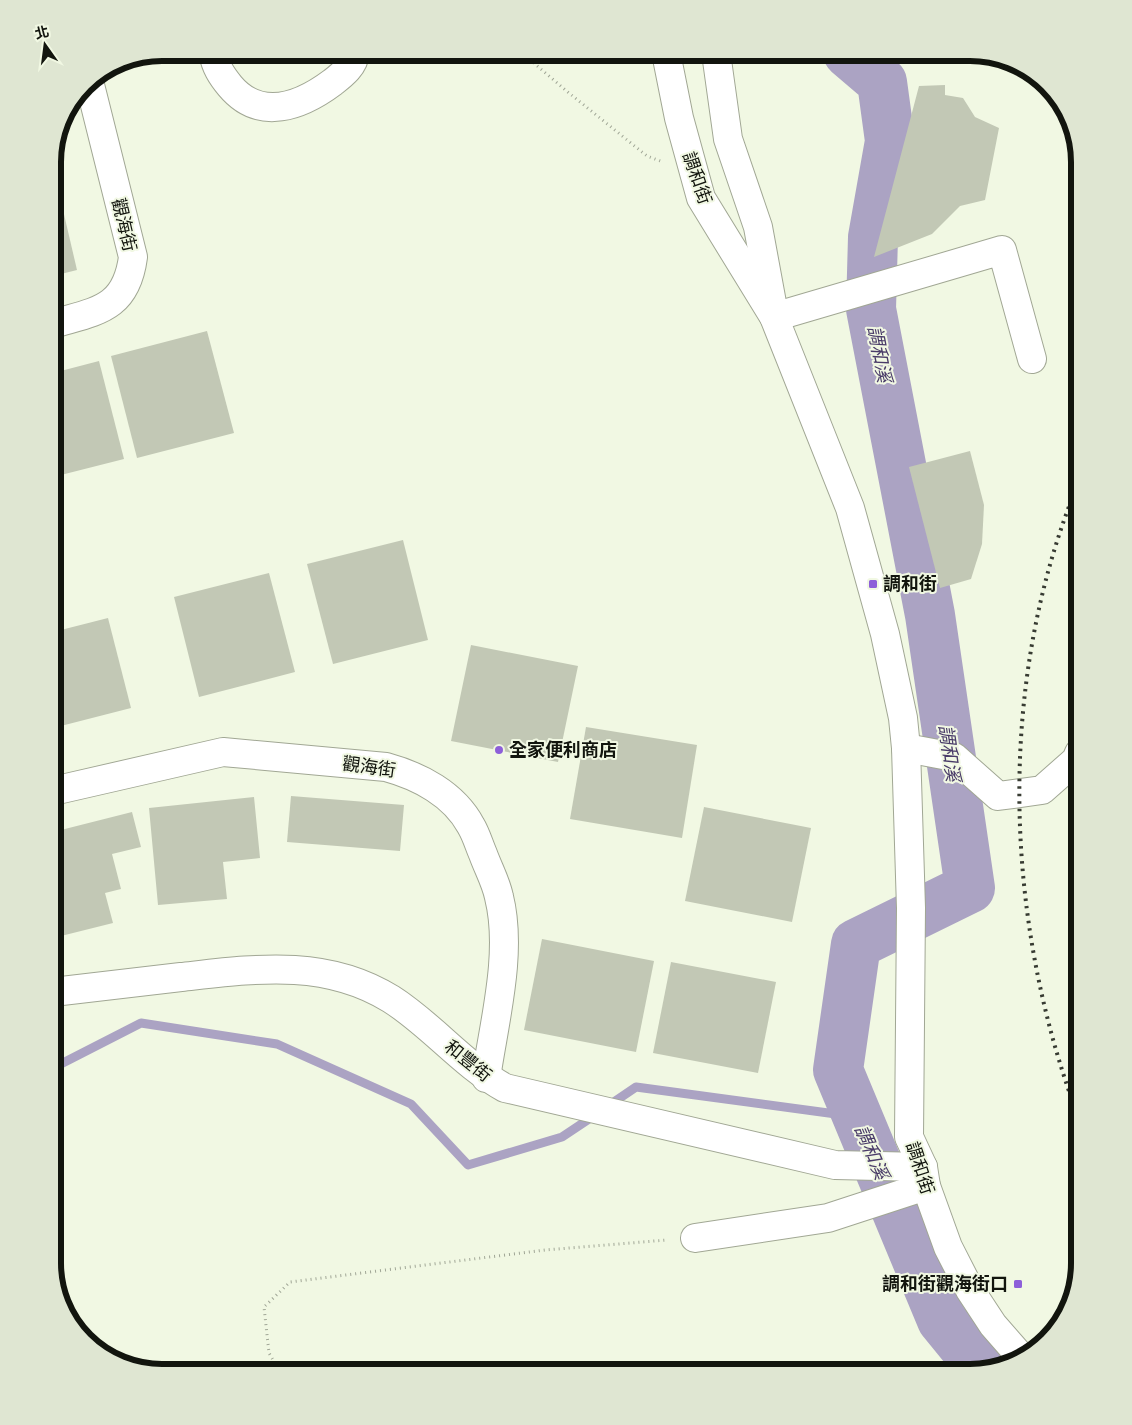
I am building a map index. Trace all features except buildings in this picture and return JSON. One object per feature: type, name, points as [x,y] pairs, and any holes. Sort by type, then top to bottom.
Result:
[{"type":"street","points":[[215,61],[217,70],[237,94],[256,106],[282,108],[304,100],[325,88],[345,73],[353,61]]},
{"type":"street","name":"調和街","points":[[668,61],[679,118],[701,198],[774,317],[850,508],[885,634],[903,718],[906,748],[911,916],[909,1137],[925,1177],[948,1247],[970,1290],[992,1325],[1016,1352]]},
{"type":"street","name":"調和街","points":[[717,61],[728,139],[758,227],[774,317]]},
{"type":"street","name":"觀海街","points":[[61,322],[106,308],[126,286],[133,257],[91,91]]},
{"type":"street","points":[[774,317],[1002,250],[1032,358]]},
{"type":"street","points":[[906,748],[954,757],[998,796],[1042,790],[1071,764]]},
{"type":"street","name":"觀海街","points":[[61,789],[223,752],[386,767],[410,773],[437,789],[454,804],[471,825],[499,896],[504,922],[504,956],[486,1078]]},
{"type":"street","name":"和豐街","points":[[61,991],[262,968],[300,969],[336,976],[363,985],[392,999],[486,1078],[505,1088],[835,1165],[877,1165],[925,1177]]},
{"type":"street","points":[[695,1238],[828,1218],[925,1177]]},
{"type":"path","points":[[531,61],[646,156],[694,175]]},
{"type":"path","points":[[275,1364],[269,1353],[264,1307],[290,1282],[545,1250],[695,1238]]},
{"type":"waterway","name":"調和溪","points":[[857,61],[882,82],[890,141],[873,237],[871,309],[930,615],[970,888],[856,944],[838,1070],[942,1320],[977,1363]]},
{"type":"waterway","points":[[61,1064],[141,1023],[277,1044],[411,1104],[468,1165],[562,1137],[595,1115]]},
{"type":"waterway","points":[[608,1106],[636,1087],[858,1117]]},
{"type":"railway","points":[[1071,504],[1052,558],[1033,637],[1022,718],[1019,800],[1024,882],[1035,963],[1054,1042],[1071,1094]]},
{"type":"place","name":"調和街","points":[[873,584]]},
{"type":"place","name":"全家便利商店","points":[[499,750]]},
{"type":"place","name":"調和街觀海街口","points":[[1018,1284]]}]
